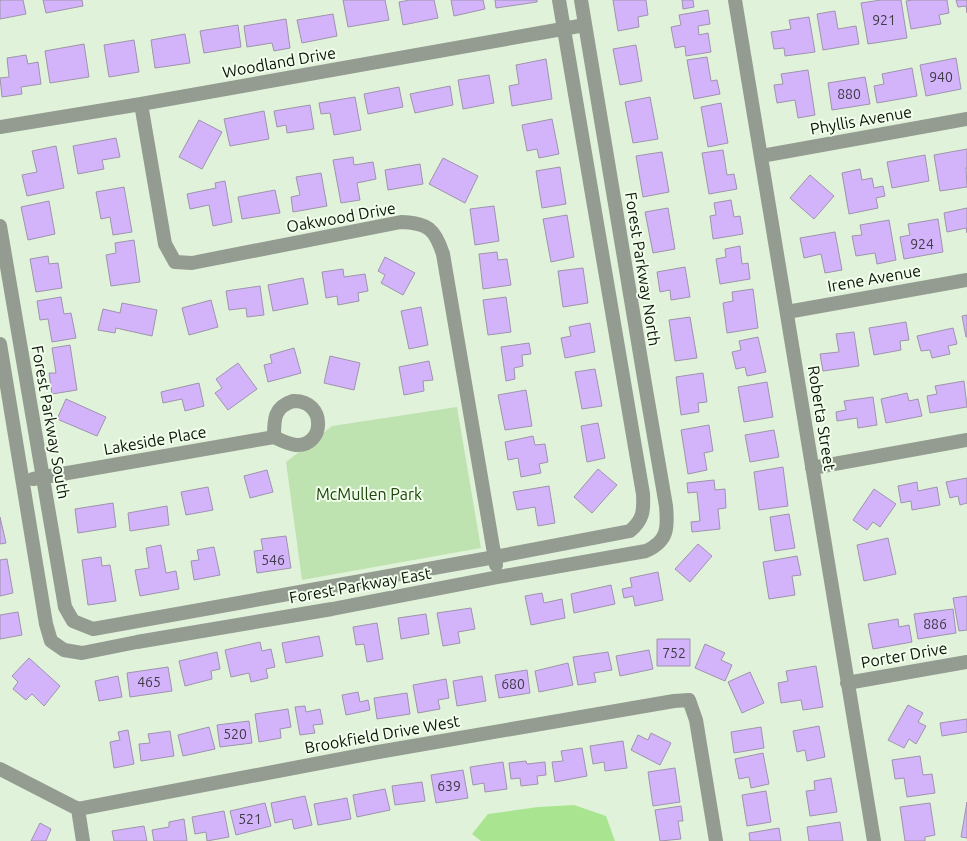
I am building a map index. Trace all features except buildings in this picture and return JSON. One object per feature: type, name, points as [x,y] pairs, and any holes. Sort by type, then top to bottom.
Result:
[{"type":"street","points":[[559,0],[625,388],[645,384]]},
{"type":"street","name":"Forest Parkway North","points":[[581,0],[666,506],[668,525],[665,536],[660,543]]},
{"type":"street","name":"Roberta Street","points":[[735,0],[874,841]]},
{"type":"street","name":"Woodland Drive","points":[[0,127],[141,104],[585,25]]},
{"type":"street","name":"Oakwood Drive","points":[[141,104],[165,244],[175,262],[192,263],[401,222],[416,223],[428,228],[438,239],[443,254],[495,557]]},
{"type":"street","name":"Phyllis Avenue","points":[[761,156],[967,119]]},
{"type":"street","name":"Forest Parkway South","points":[[0,226],[65,607],[73,621]]},
{"type":"street","name":"Irene Avenue","points":[[787,312],[967,280]]},
{"type":"street","points":[[0,344],[23,480]]},
{"type":"street","name":"Forest Parkway East","points":[[73,621],[93,629],[630,531],[638,524],[644,507],[625,388]]},
{"type":"street","name":"Lakeside Place","points":[[23,480],[274,437]]},
{"type":"street","points":[[812,468],[967,440]]},
{"type":"street","name":"Forest Parkway East","points":[[23,480],[46,624],[51,641],[64,650],[82,653],[332,609],[498,576],[646,551],[660,543]]},
{"type":"street","points":[[495,557],[498,576]]},
{"type":"street","name":"Porter Drive","points":[[847,683],[967,662]]},
{"type":"street","name":"Brookfield Drive West","points":[[78,809],[378,752],[664,702],[689,700],[696,720],[716,841]]},
{"type":"street","points":[[0,769],[78,809],[83,841]]},
{"type":"green space","name":"McMullen Park","points":[[457,407],[481,548],[302,580],[286,462],[332,426]]},
{"type":"shaded area","points":[[574,805],[606,816],[615,841],[481,841],[472,834],[488,814],[538,807]]}]
